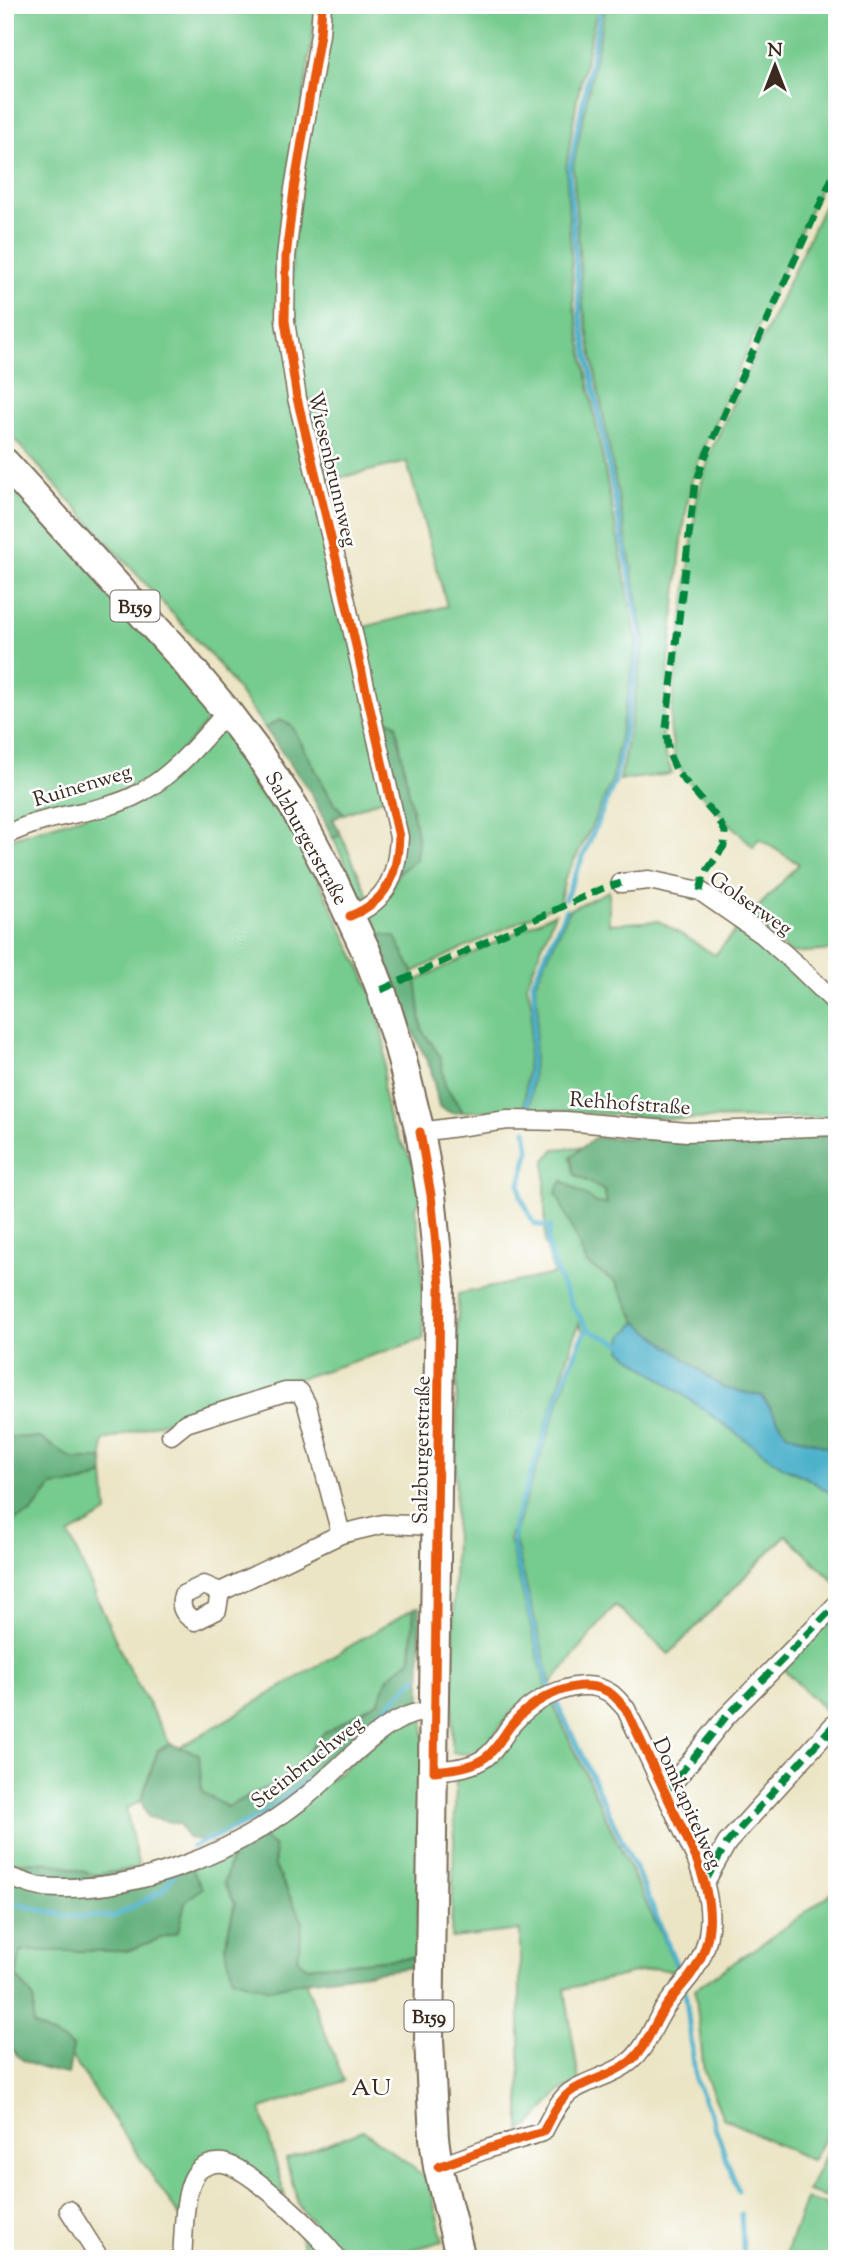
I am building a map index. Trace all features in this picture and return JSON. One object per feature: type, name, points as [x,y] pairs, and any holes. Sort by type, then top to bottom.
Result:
[{"type":"main road","name":"Salzburgerstraße","points":[[5,463],[178,653],[228,712],[258,753],[294,807],[350,916],[381,990],[399,1048],[432,1195],[440,1285],[427,1525],[426,1713],[434,1771],[429,2039],[431,2104],[438,2167],[461,2259]]},
{"type":"street","name":"Wiesenbrunnweg","points":[[323,5],[292,203],[286,257],[285,321],[298,398],[399,837],[398,859],[393,879],[378,899],[363,911],[350,916]]},
{"type":"street","name":"Ruinenweg","points":[[5,835],[36,822],[108,805],[139,794],[164,778],[186,758],[228,712]]},
{"type":"street","name":"Golserweg","points":[[621,883],[649,880],[700,891],[762,934],[837,1004]]},
{"type":"street","name":"Rehhofstraße","points":[[420,1132],[508,1120],[566,1121],[687,1132],[837,1126]]},
{"type":"street","points":[[171,1435],[186,1423],[285,1392],[300,1392],[307,1405],[341,1534]]},
{"type":"street","points":[[220,1592],[341,1534],[383,1524],[427,1525]]},
{"type":"street","name":"Domkapitelweg","points":[[665,1793],[725,1718],[837,1604]]},
{"type":"street","name":"Domkapitelweg","points":[[434,1771],[467,1766],[486,1757],[514,1721],[553,1695],[582,1685],[611,1694],[626,1709],[705,1882],[711,1927],[702,1955],[690,1976],[676,1992],[650,2037],[629,2063],[569,2092],[542,2132],[438,2167]]},
{"type":"street","name":"Steinbruchweg","points":[[5,1876],[39,1886],[84,1886],[134,1881],[233,1845],[303,1799],[390,1726],[426,1713]]},
{"type":"street","points":[[705,1882],[727,1843],[833,1731]]},
{"type":"street","points":[[182,2259],[189,2188],[196,2173],[207,2165],[223,2163],[244,2173],[292,2210],[327,2243],[337,2259]]},
{"type":"street","points":[[69,2210],[100,2259]]},
{"type":"green space","points":[[14,5],[317,5],[279,268],[385,798],[344,814],[333,802],[280,720],[265,728],[220,666],[5,429],[5,24]]},
{"type":"green space","points":[[327,5],[598,5],[577,99],[566,168],[574,306],[637,641],[612,780],[565,878],[559,903],[413,972],[395,937],[378,933],[370,917],[388,895],[398,873],[380,716],[360,628],[447,606],[407,462],[325,481],[298,380],[291,319],[293,240],[302,162]]},
{"type":"green space","points":[[606,5],[837,5],[837,150],[701,453],[690,486],[662,731],[664,749],[672,774],[620,780],[645,640],[583,307],[573,167]]},
{"type":"green space","points":[[837,177],[837,950],[790,953],[747,919],[799,864],[759,839],[753,847],[688,781],[675,760],[670,726],[697,499],[712,448]]},
{"type":"green space","points":[[5,476],[147,633],[213,715],[163,773],[136,790],[5,830]]},
{"type":"green space","points":[[380,716],[396,724],[418,841],[416,860],[398,873]]},
{"type":"green space","points":[[280,720],[292,726],[333,802],[344,814],[333,819],[341,835],[333,838],[311,793],[265,728]]},
{"type":"green space","points":[[221,729],[230,730],[300,840],[375,999],[385,1047],[383,1090],[390,1123],[416,1168],[423,1196],[415,1208],[421,1245],[424,1339],[103,1441],[103,1459],[72,1459],[40,1438],[9,1437],[5,1432],[5,840],[104,810]]},
{"type":"green space","points":[[341,835],[370,900],[363,900],[333,838]]},
{"type":"green space","points":[[609,891],[609,924],[659,921],[715,955],[740,926],[837,1012],[837,1117],[682,1119],[530,1109],[538,1007],[535,984],[570,909]]},
{"type":"green space","points":[[555,913],[527,984],[532,1007],[524,1108],[463,1112],[445,1085],[440,1056],[422,1030],[416,981]]},
{"type":"green space","points":[[378,933],[395,937],[413,972],[422,1030],[440,1056],[445,1085],[463,1112],[452,1113],[439,1107],[431,1069],[412,1030],[380,946]]},
{"type":"green space","points":[[837,1136],[837,1450],[787,1434],[762,1396],[723,1388],[637,1322],[616,1282],[587,1264],[556,1192],[562,1181],[597,1203],[607,1204],[605,1191],[574,1174],[571,1157],[594,1138]]},
{"type":"green space","points":[[583,1147],[571,1157],[605,1191],[607,1205],[597,1203],[563,1181],[587,1264],[616,1282],[637,1322],[623,1336],[783,1467],[837,1497],[837,1584],[786,1535],[669,1654],[615,1605],[551,1684],[515,1540],[516,1528],[583,1332],[579,1323],[509,1539],[546,1688],[518,1706],[482,1747],[464,1754],[452,1752],[458,1294],[554,1274],[545,1242],[545,1160],[555,1149]]},
{"type":"green space","points":[[5,1432],[9,1437],[40,1438],[72,1459],[103,1459],[104,1475],[83,1483],[52,1486],[31,1513],[5,1524]]},
{"type":"green space","points":[[104,1475],[107,1513],[69,1535],[125,1661],[170,1744],[158,1750],[141,1801],[126,1809],[139,1868],[94,1875],[55,1863],[5,1862],[5,1601],[12,1590],[5,1574],[5,1524],[31,1513],[52,1486],[83,1483]]},
{"type":"green space","points":[[420,1607],[421,1703],[391,1710],[324,1771],[260,1817],[210,1841],[187,1838],[180,1824],[148,1817],[141,1801],[158,1750],[170,1744],[199,1754],[202,1792],[227,1807],[285,1779],[324,1733],[379,1701],[388,1678],[411,1659],[414,1608]]},
{"type":"green space","points":[[414,1608],[411,1659],[388,1678],[380,1701],[324,1733],[285,1779],[227,1807],[202,1792],[181,1747]]},
{"type":"green space","points":[[837,1613],[837,1704],[828,1713],[782,1668]]},
{"type":"green space","points":[[552,1702],[679,1973],[656,1968],[565,1989],[579,2082],[559,2092],[532,2124],[520,2131],[520,1930],[451,1938],[456,1779],[482,1771],[501,1758],[522,1723]]},
{"type":"green space","points":[[424,1720],[417,1957],[306,1967],[297,1959],[303,1922],[275,1867],[274,1847],[260,1836],[396,1726]]},
{"type":"green space","points":[[260,1836],[274,1847],[275,1867],[303,1922],[297,1959],[306,1967],[417,1957],[421,1966],[305,1981],[270,1989],[233,1979],[225,1946],[235,1903],[224,1883],[232,1854]]},
{"type":"green space","points":[[232,1854],[224,1883],[235,1903],[225,1946],[270,1989],[305,1981],[344,2081],[261,2109],[285,2196],[209,2156],[180,2217],[71,2056],[73,2046],[33,2025],[34,1999],[16,1976],[21,1950],[127,1951],[191,1868]]},
{"type":"green space","points":[[5,1862],[55,1863],[94,1875],[139,1868],[191,1868],[202,1888],[185,1902],[178,1932],[127,1951],[21,1951],[16,1976],[34,1999],[33,2025],[73,2046],[68,2074],[24,2061],[14,2052],[10,2039],[5,1992]]},
{"type":"green space","points":[[837,1889],[837,2115],[812,2161],[723,2118],[704,2072],[695,1989]]},
{"type":"green space","points":[[363,2130],[428,2179],[443,2241],[379,2259],[342,2259],[298,2205],[286,2159]]},
{"type":"green space","points":[[837,2133],[837,2200],[807,2191]]},
{"type":"green space","points":[[806,2199],[837,2207],[837,2259],[784,2259]]},
{"type":"green space","points":[[298,2222],[330,2259],[305,2259]]},
{"type":"water","points":[[637,1322],[723,1388],[762,1396],[787,1434],[837,1450],[837,1497],[783,1467],[621,1350],[623,1336]]},
{"type":"waterway","points":[[565,899],[615,781],[640,646],[640,631],[580,315],[569,172],[602,5]]},
{"type":"waterway","points":[[527,1109],[535,1008],[533,982],[566,910]]},
{"type":"waterway","points":[[526,1130],[529,1151],[520,1184],[521,1197],[534,1224],[550,1227],[548,1242],[554,1266],[584,1323],[591,1331],[627,1346]]},
{"type":"waterway","points":[[587,1327],[563,1382],[514,1524],[513,1546],[548,1684],[643,1885],[682,1978]]},
{"type":"waterway","points":[[192,1847],[261,1816],[336,1757],[417,1677]]},
{"type":"waterway","points":[[5,1901],[66,1916],[113,1917],[162,1891],[174,1874]]},
{"type":"waterway","points":[[685,1990],[696,2082],[738,2191]]},
{"type":"waterway","points":[[741,2214],[744,2259]]},
{"type":"marked path","points":[[700,891],[704,875],[724,846],[725,832],[719,820],[677,772],[669,754],[666,728],[695,485],[705,457],[837,167]]},
{"type":"marked path","points":[[381,990],[601,889],[621,883]]},
{"type":"marked path","points":[[665,1793],[725,1718],[837,1604]]},
{"type":"marked path","points":[[705,1882],[727,1843],[837,1721]]},
{"type":"marked path","points":[[826,1732],[837,1742]]},
{"type":"cycle path","points":[[322,5],[320,34],[294,189],[286,257],[285,321],[297,398],[399,837],[396,863],[388,885],[373,903],[350,916]]},
{"type":"cycle path","points":[[420,1132],[431,1195],[440,1285],[434,1771],[480,1761],[494,1749],[522,1714],[558,1692],[585,1686],[610,1693],[626,1709],[696,1858],[709,1903],[708,1933],[699,1962],[664,2009],[634,2058],[570,2092],[558,2105],[543,2132],[438,2167]]},
{"type":"district","name":"AU","points":[[372,2087]]}]
